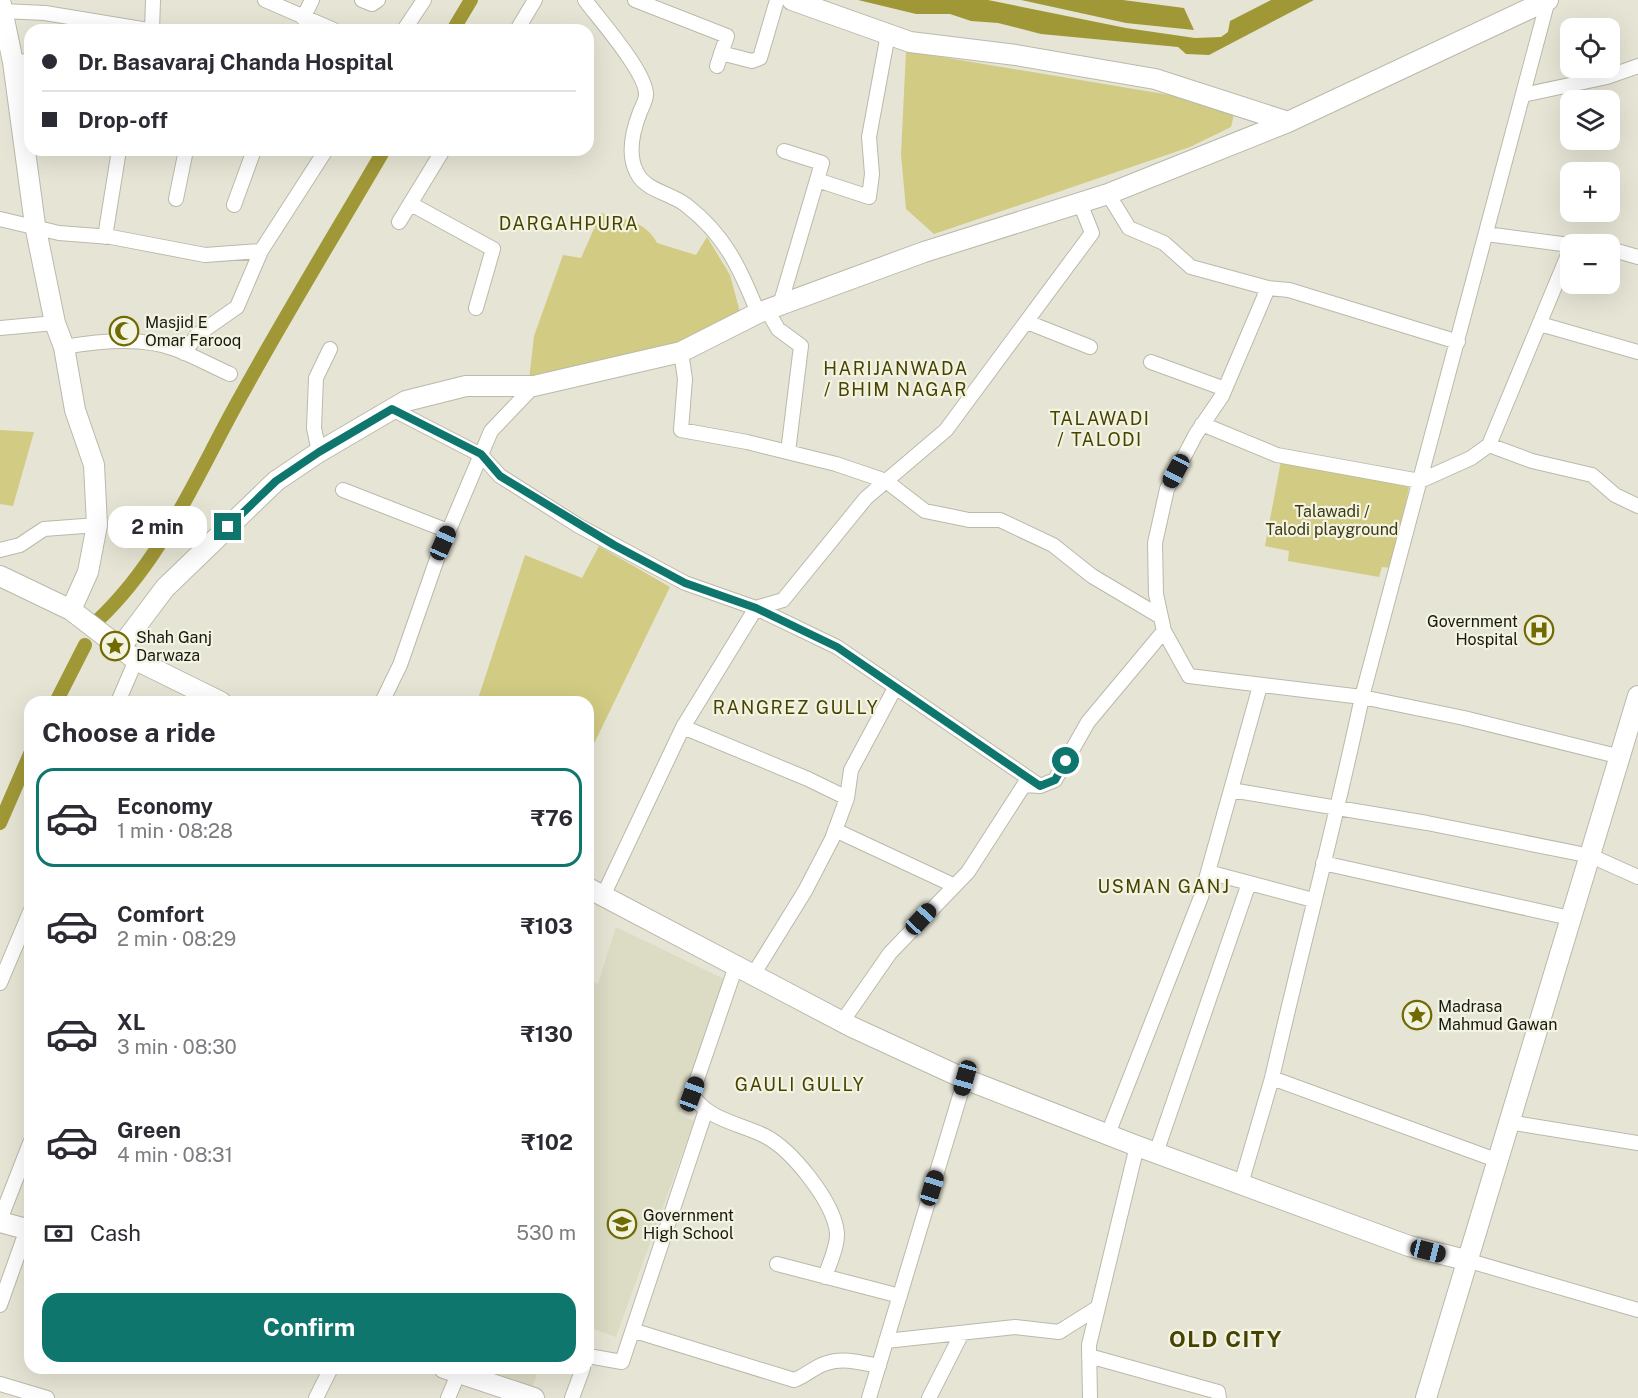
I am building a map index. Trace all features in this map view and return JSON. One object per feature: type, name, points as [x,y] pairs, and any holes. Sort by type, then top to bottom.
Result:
[{"type":"street","points":[[151,24],[153,0]]},
{"type":"street","points":[[265,0],[318,24]]},
{"type":"street","points":[[303,18],[312,0]]},
{"type":"street","points":[[362,0],[372,4],[378,0]]},
{"type":"street","points":[[408,24],[424,0]]},
{"type":"street","points":[[521,24],[535,0]]},
{"type":"street","points":[[585,0],[641,73],[646,95],[634,128],[632,160],[638,176],[648,185],[684,203],[712,227],[768,309],[778,329],[801,346],[788,452]]},
{"type":"street","points":[[635,0],[727,36],[719,59],[752,61],[760,58],[777,0]]},
{"type":"street","points":[[792,0],[910,42],[1016,55],[1155,79],[1288,122]]},
{"type":"street","points":[[1240,1184],[1272,1078],[1313,900],[1338,809],[1362,697],[1548,0]]},
{"type":"street","points":[[120,648],[165,588],[276,481],[319,452],[406,401],[466,386],[534,386],[681,352],[768,309],[924,252],[1107,194],[1288,122],[1548,0]]},
{"type":"street","points":[[24,100],[21,62],[2,6],[113,24]]},
{"type":"street","points":[[817,180],[868,197],[872,174],[869,137],[888,34]]},
{"type":"street","points":[[1523,95],[1607,77],[1638,66]]},
{"type":"street","points":[[768,309],[822,163],[784,151]]},
{"type":"street","points":[[28,156],[34,225],[56,323],[64,347],[75,410],[94,465],[97,525],[88,572],[70,610]]},
{"type":"street","points":[[105,237],[118,156]]},
{"type":"street","points":[[176,199],[185,156]]},
{"type":"street","points":[[234,205],[252,156]]},
{"type":"street","points":[[184,353],[197,335],[237,307],[261,250],[322,156]]},
{"type":"street","points":[[399,222],[439,156]]},
{"type":"street","points":[[1107,194],[1129,228],[1164,243],[1191,267],[1268,288],[1289,290],[1458,342]]},
{"type":"street","points":[[1080,203],[1092,234],[946,430],[866,498],[783,600],[756,608],[683,726],[595,892],[842,1022],[965,1078],[1137,1146],[1409,1246],[1466,1260],[1638,1310]]},
{"type":"street","points":[[411,204],[494,249],[476,308]]},
{"type":"street","points":[[0,219],[34,225],[59,233],[105,237],[205,255],[261,250]]},
{"type":"street","points":[[1486,234],[1560,244]]},
{"type":"street","points":[[1620,252],[1638,256]]},
{"type":"street","points":[[1202,424],[1277,455],[1420,482],[1471,458],[1489,445],[1560,275]]},
{"type":"street","points":[[1268,288],[1225,389],[1202,424],[1167,489],[1155,543],[1156,594],[1162,624],[1189,676],[1362,697],[1464,718],[1622,757]]},
{"type":"street","points":[[1027,322],[1090,347]]},
{"type":"street","points":[[0,328],[56,323]]},
{"type":"street","points":[[1540,324],[1638,352]]},
{"type":"street","points":[[64,347],[94,342],[143,343],[173,348],[230,374]]},
{"type":"street","points":[[319,452],[314,429],[316,378],[330,349]]},
{"type":"street","points":[[681,352],[685,379],[681,430],[788,452],[886,481],[925,511],[969,520],[1000,520],[1053,545],[1092,576],[1162,624]]},
{"type":"street","points":[[1151,362],[1225,389]]},
{"type":"street","points":[[385,696],[400,665],[448,531],[491,431],[534,386]]},
{"type":"street","points":[[392,409],[481,454],[500,476],[579,526],[685,583],[756,608],[837,647],[1040,786]]},
{"type":"street","points":[[1489,445],[1532,461],[1592,475],[1615,495],[1638,506]]},
{"type":"street","points":[[343,490],[448,531]]},
{"type":"street","points":[[0,550],[20,545],[44,529],[97,525]]},
{"type":"street","points":[[0,576],[70,610],[136,660],[209,696]]},
{"type":"street","points":[[842,1022],[890,953],[968,872],[1024,785],[1040,786],[1055,780],[1089,722],[1162,624]]},
{"type":"street","points":[[121,696],[136,660]]},
{"type":"street","points":[[1108,1134],[1201,897],[1260,686]]},
{"type":"street","points":[[825,1277],[837,1235],[833,1217],[797,1160],[766,1137],[699,1107],[692,1094],[745,970],[805,891],[835,830],[847,798],[851,770],[895,688]]},
{"type":"street","points":[[1427,1398],[1466,1260],[1570,918],[1634,725],[1638,696]]},
{"type":"street","points":[[683,726],[847,798]]},
{"type":"street","points":[[1231,790],[1426,823],[1591,856],[1638,877]]},
{"type":"street","points":[[835,830],[953,885]]},
{"type":"street","points":[[1323,863],[1570,918]]},
{"type":"street","points":[[1208,872],[1313,900]]},
{"type":"street","points":[[1156,1153],[1250,883]]},
{"type":"street","points":[[0,983],[24,928]]},
{"type":"street","points":[[869,1398],[965,1078]]},
{"type":"street","points":[[1272,1078],[1496,1160]]},
{"type":"street","points":[[594,1357],[622,1362],[635,1331],[706,1110]]},
{"type":"street","points":[[1508,1122],[1638,1143]]},
{"type":"street","points":[[1090,1398],[1089,1345],[1137,1146]]},
{"type":"street","points":[[24,1159],[0,1221],[24,1228]]},
{"type":"street","points":[[0,1305],[24,1240]]},
{"type":"street","points":[[777,1264],[900,1296]]},
{"type":"street","points":[[886,1341],[1015,1327],[1059,1332],[1097,1308]]},
{"type":"street","points":[[635,1331],[794,1380],[806,1376],[826,1363],[848,1361],[879,1366]]},
{"type":"street","points":[[929,1398],[962,1333]]},
{"type":"street","points":[[1089,1356],[1218,1392],[1219,1398]]},
{"type":"street","points":[[316,1398],[328,1374]]},
{"type":"street","points":[[448,1398],[451,1374]]},
{"type":"street","points":[[463,1374],[534,1398]]},
{"type":"street","points":[[572,1398],[581,1374]]},
{"type":"street","points":[[0,1384],[47,1398]]},
{"type":"shaded area","points":[[858,0],[988,0],[1126,28],[1195,38],[1221,37],[1228,32],[1230,21],[1271,0],[1314,0],[1209,55],[1186,54],[1178,47],[1041,34],[998,23],[971,21],[950,14],[916,14]]},
{"type":"shaded area","points":[[1021,0],[1123,0],[1184,8],[1194,30],[1126,23]]},
{"type":"shaded area","name":"Government High School","points":[[616,927],[728,981],[679,1114],[694,1121],[616,1337],[594,1329],[594,983],[598,984]]},
{"type":"shaded area","points":[[497,1374],[537,1374],[532,1388]]},
{"type":"green space","points":[[906,51],[1200,100],[1234,114],[1231,127],[1190,147],[934,234],[906,209],[901,155]]},
{"type":"green space","points":[[601,213],[641,225],[657,243],[696,255],[707,237],[730,275],[740,312],[693,336],[636,357],[529,380],[534,336],[563,255],[581,258]]},
{"type":"green space","points":[[0,430],[34,432],[13,506],[0,504]]},
{"type":"green space","name":"Talawadi / Talodi playground","points":[[1281,461],[1409,487],[1392,568],[1382,567],[1379,577],[1288,561],[1289,551],[1265,546]]},
{"type":"green space","points":[[599,546],[670,587],[594,744],[594,696],[479,696],[525,555],[582,578]]},
{"type":"waterway","points":[[457,24],[471,0]]},
{"type":"waterway","points":[[97,621],[140,572],[176,518],[291,307],[380,156]]},
{"type":"waterway","points":[[59,696],[85,645]]},
{"type":"waterway","points":[[0,823],[24,768]]},
{"type":"place","name":"Masjid E Omar Farooq","points":[[124,331]]},
{"type":"place","name":"Government Hospital","points":[[1539,630]]},
{"type":"place","name":"Shah Ganj Darwaza","points":[[115,646]]},
{"type":"place","name":"Madrasa Mahmud Gawan","points":[[1417,1015]]},
{"type":"place","name":"Government High School","points":[[622,1224]]},
{"type":"district","name":"DARGAHPURA","points":[[569,223]]},
{"type":"district","name":"HARIJANWADA / BHIM NAGAR","points":[[896,378]]},
{"type":"district","name":"TALAWADI / TALODI","points":[[1100,428]]},
{"type":"district","name":"RANGREZ GULLY","points":[[796,707]]},
{"type":"district","name":"USMAN GANJ","points":[[1164,886]]},
{"type":"district","name":"GAULI GULLY","points":[[800,1084]]},
{"type":"district","name":"OLD CITY","points":[[1226,1339]]},
{"type":"route","points":[[228,527],[276,481],[319,452],[392,409],[481,454],[500,476],[579,526],[685,583],[756,608],[837,647],[1040,786],[1055,780],[1066,761]]}]
